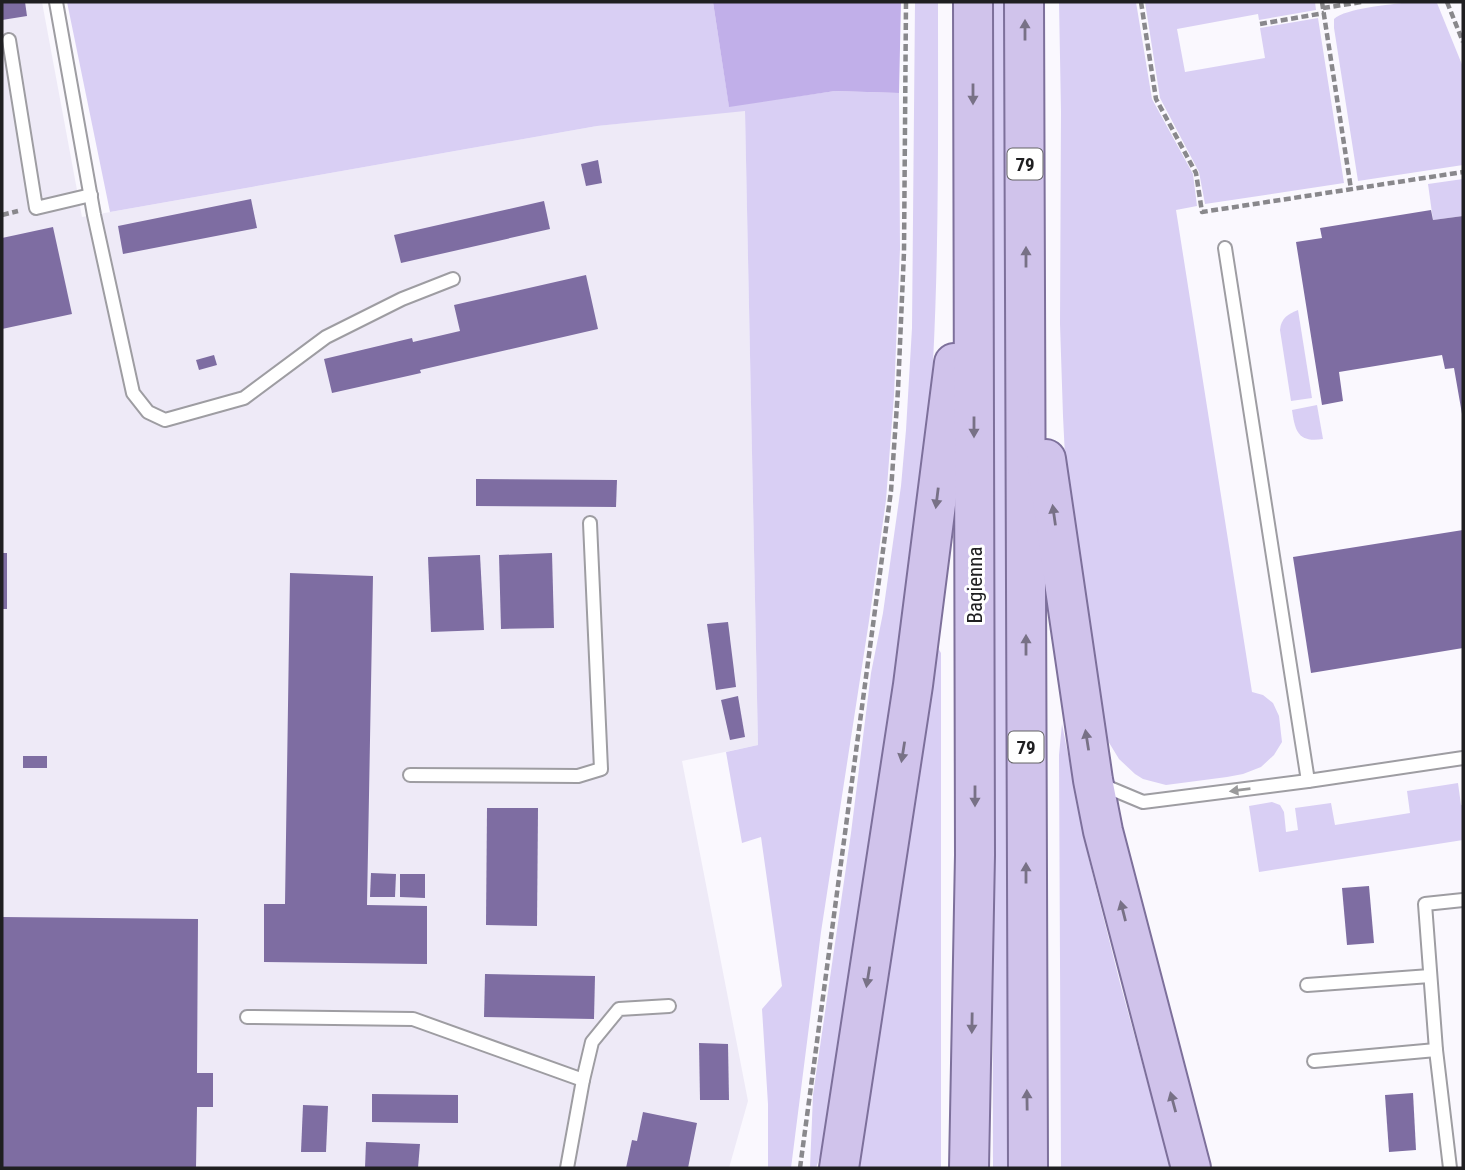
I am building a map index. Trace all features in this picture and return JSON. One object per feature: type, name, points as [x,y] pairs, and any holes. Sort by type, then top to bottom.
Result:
[{"type":"main road","name":"Bagienna","points":[[969,1168],[975,855],[972,2]]},
{"type":"main road","name":"79","points":[[1024,2],[1028,1168]]},
{"type":"main road","points":[[839,1168],[913,685],[973,211]]},
{"type":"main road","points":[[1026,326],[1093,780],[1106,844],[1191,1168]]},
{"type":"lane","points":[[56,2],[91,195],[133,393],[148,412],[165,421],[244,398],[326,337],[402,299],[453,279]]},
{"type":"lane","points":[[9,40],[36,208],[91,195]]},
{"type":"lane","points":[[1225,248],[1308,781]]},
{"type":"lane","points":[[410,775],[578,776],[601,769],[590,523]]},
{"type":"lane","points":[[1093,780],[1143,802],[1463,758]]},
{"type":"lane","points":[[1450,1168],[1436,1050],[1425,904],[1463,900]]},
{"type":"lane","points":[[1307,985],[1430,975]]},
{"type":"lane","points":[[567,1168],[592,1042],[619,1009],[669,1006]]},
{"type":"lane","points":[[247,1017],[413,1019],[583,1080]]},
{"type":"lane","points":[[1314,1061],[1436,1050]]},
{"type":"path","points":[[800,1168],[891,491],[904,253],[906,2]]},
{"type":"path","points":[[1141,2],[1156,99],[1196,173],[1202,212],[1463,172]]},
{"type":"path","points":[[1322,2],[1352,189]]},
{"type":"path","points":[[1260,24],[1362,2]]},
{"type":"path","points":[[1447,2],[1463,42]]},
{"type":"shaded area","points":[[2,2],[42,2],[82,217],[597,126],[745,110],[758,745],[682,761],[748,1101],[729,1168],[2,1168]]},
{"type":"shaded area","points":[[67,2],[713,2],[729,106],[835,91],[899,93],[900,249],[894,395],[886,500],[821,932],[791,1168],[768,1168],[768,1104],[762,1009],[782,986],[761,837],[742,843],[726,752],[758,745],[745,111],[597,126],[110,212]]},
{"type":"shaded area","points":[[713,2],[901,2],[899,93],[835,91],[729,107]]},
{"type":"shaded area","points":[[915,2],[938,2],[936,297],[925,474],[829,1130],[816,1168],[810,1168],[813,1095],[871,673],[883,613],[901,486],[912,328]]},
{"type":"shaded area","points":[[990,2],[1006,2],[1009,1168],[993,1168]]},
{"type":"shaded area","points":[[1059,2],[1136,2],[1152,99],[1193,174],[1197,206],[1176,210],[1252,692],[1263,695],[1273,703],[1279,716],[1282,742],[1274,755],[1261,767],[1243,774],[1166,785],[1143,779],[1119,759],[1094,718],[1066,477],[1063,416],[1060,324]]},
{"type":"shaded area","points":[[1145,2],[1315,2],[1316,10],[1259,20],[1258,14],[1177,29],[1185,72],[1265,58],[1260,28],[1318,18],[1344,183],[1205,204],[1199,172],[1160,98]]},
{"type":"shaded area","points":[[1408,2],[1437,3],[1463,67],[1463,165],[1358,181],[1334,19],[1358,10]]},
{"type":"shaded area","points":[[1463,179],[1463,216],[1433,220],[1428,184]]},
{"type":"shaded area","points":[[1298,310],[1312,398],[1291,401],[1280,330],[1286,317]]},
{"type":"shaded area","points":[[1317,405],[1323,439],[1308,439],[1299,434],[1292,410]]},
{"type":"shaded area","points":[[938,648],[941,653],[941,1168],[859,1168],[881,1002]]},
{"type":"shaded area","points":[[1062,724],[1089,860],[1171,1168],[1061,1168],[1059,755]]},
{"type":"shaded area","points":[[1458,783],[1463,805],[1463,840],[1259,872],[1249,806],[1272,802],[1280,805],[1284,812],[1286,832],[1298,830],[1295,808],[1331,803],[1335,825],[1410,813],[1407,791]]},
{"type":"building","points":[[2,2],[25,2],[27,16],[2,20]]},
{"type":"building","points":[[598,160],[602,183],[586,186],[581,164]]},
{"type":"building","points":[[251,199],[257,228],[123,254],[118,226]]},
{"type":"building","points":[[544,201],[550,229],[401,263],[394,235]]},
{"type":"building","points":[[1431,210],[1433,220],[1463,216],[1463,414],[1454,368],[1445,369],[1442,355],[1339,372],[1343,401],[1322,405],[1296,242],[1322,238],[1320,228]]},
{"type":"building","points":[[53,227],[72,314],[2,329],[2,238]]},
{"type":"building","points":[[586,275],[598,329],[332,393],[324,359],[412,338],[413,342],[460,331],[454,305]]},
{"type":"building","points":[[214,355],[217,365],[199,370],[196,360]]},
{"type":"building","points":[[476,479],[617,480],[616,507],[476,506]]},
{"type":"building","points":[[1463,530],[1463,648],[1311,673],[1293,557]]},
{"type":"building","points":[[2,553],[7,553],[7,609],[2,609]]},
{"type":"building","points":[[552,553],[554,628],[501,629],[499,555]]},
{"type":"building","points":[[480,555],[484,630],[431,632],[428,557]]},
{"type":"building","points":[[290,573],[373,576],[367,905],[427,906],[427,964],[264,962],[264,904],[285,904]]},
{"type":"building","points":[[728,622],[736,687],[716,690],[707,624]]},
{"type":"building","points":[[738,696],[745,737],[730,740],[721,700]]},
{"type":"building","points":[[23,756],[47,756],[47,768],[23,768]]},
{"type":"building","points":[[487,808],[538,808],[537,926],[486,925]]},
{"type":"building","points":[[371,873],[396,874],[395,897],[370,897]]},
{"type":"building","points":[[400,874],[425,874],[425,898],[400,897]]},
{"type":"building","points":[[1369,886],[1374,943],[1347,945],[1342,888]]},
{"type":"building","points":[[2,917],[198,919],[197,1073],[213,1073],[213,1107],[197,1107],[196,1168],[2,1168]]},
{"type":"building","points":[[485,974],[595,976],[594,1019],[484,1017]]},
{"type":"building","points":[[699,1043],[728,1044],[729,1100],[700,1100]]},
{"type":"building","points":[[1413,1093],[1416,1150],[1389,1152],[1385,1095]]},
{"type":"building","points":[[372,1094],[458,1095],[458,1123],[372,1122]]},
{"type":"building","points":[[303,1105],[328,1106],[326,1152],[301,1152]]},
{"type":"building","points":[[643,1112],[697,1123],[688,1168],[626,1168],[632,1140],[637,1141]]},
{"type":"building","points":[[366,1142],[420,1144],[418,1168],[365,1168]]}]
